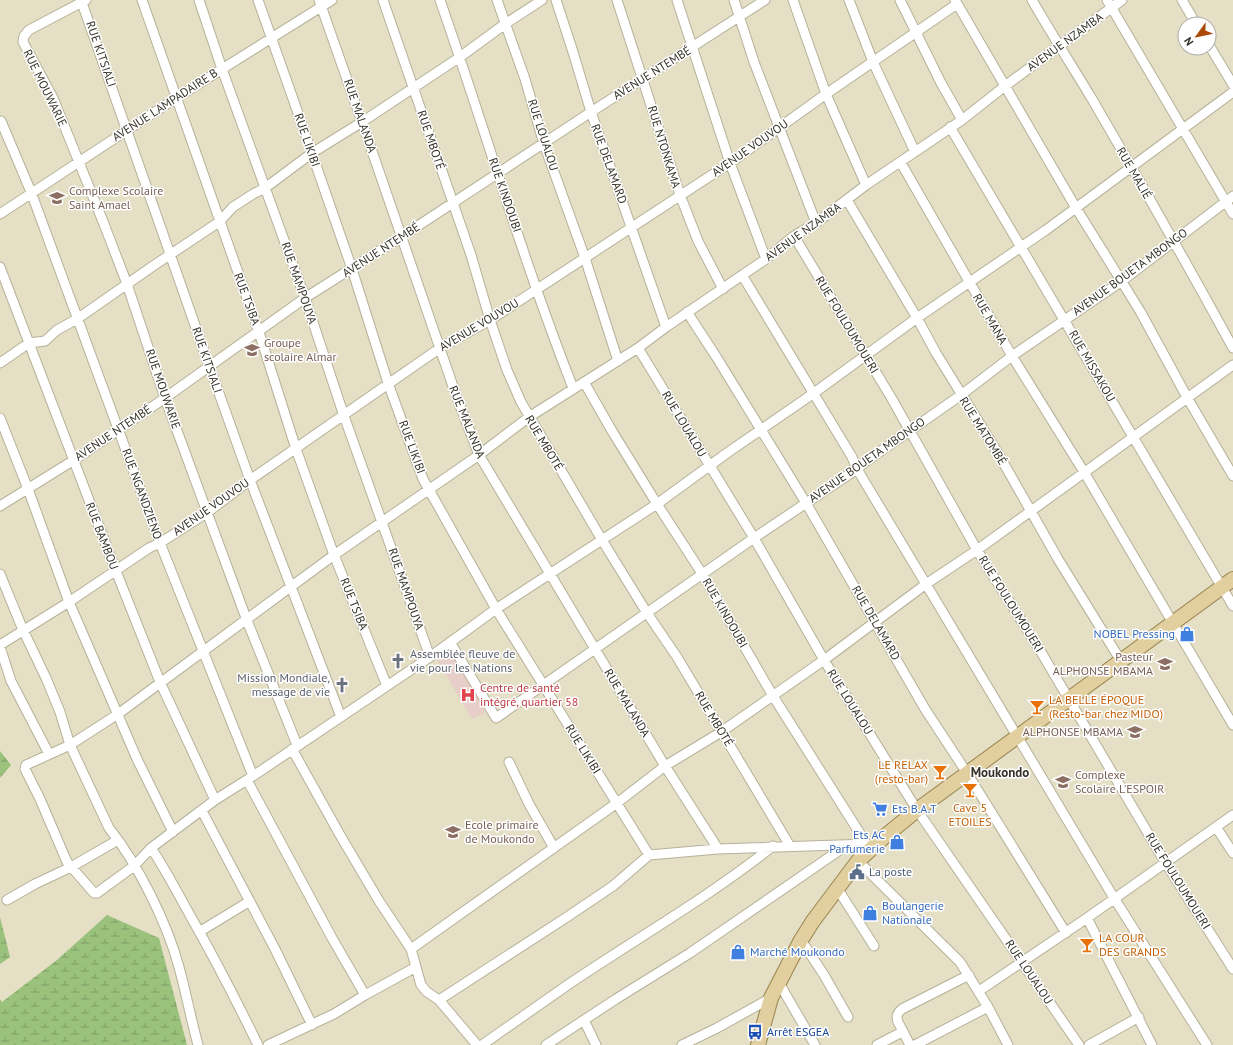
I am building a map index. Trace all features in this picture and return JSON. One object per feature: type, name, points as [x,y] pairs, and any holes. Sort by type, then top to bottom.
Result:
[{"type":"main road","points":[[758,1045],[771,998],[801,940],[837,888],[871,844],[1227,583]]},
{"type":"street","name":"RUE TSIBA","points":[[142,0],[259,332],[296,449],[334,555],[387,686]]},
{"type":"street","name":"RUE MAMPOUYA","points":[[199,0],[430,657]]},
{"type":"street","name":"RUE LIKIBI","points":[[258,0],[352,269],[388,383],[423,479],[496,609],[649,855]]},
{"type":"street","name":"AVENUE LAMPADAIRE B","points":[[0,214],[31,192],[271,38],[320,3],[332,0]]},
{"type":"street","name":"RUE MBOTÉ","points":[[383,0],[412,88],[471,255],[490,320],[507,370],[521,402],[602,540],[647,613],[677,657],[790,846]]},
{"type":"street","name":"RUE KINDOUBI","points":[[440,0],[460,57],[497,174],[556,346],[573,388]]},
{"type":"street","name":"RUE LOUALOU","points":[[497,0],[525,79],[544,144],[585,258],[618,361]]},
{"type":"street","points":[[0,363],[29,343],[45,340],[57,330],[77,319],[170,254],[219,222],[233,207],[265,188],[312,153],[362,122],[460,57],[505,24],[542,0]]},
{"type":"street","name":"RUE DELAMARD","points":[[556,0],[574,52],[591,112],[666,327]]},
{"type":"street","name":"RUE NTONKAMA","points":[[617,0],[680,196],[698,241],[723,289]]},
{"type":"street","points":[[677,0],[730,162],[766,259]]},
{"type":"street","points":[[734,0],[754,62],[816,223]]},
{"type":"street","name":"AVENUE NTEMBÉ","points":[[0,506],[74,460],[210,368],[305,298],[401,238],[643,78],[765,0]]},
{"type":"street","points":[[793,0],[826,94],[866,185]]},
{"type":"street","points":[[849,0],[873,62],[915,152]]},
{"type":"street","points":[[900,0],[941,83],[962,120]]},
{"type":"street","name":"RUE MALIÉ","points":[[1032,0],[1059,47],[1092,98],[1233,348]]},
{"type":"street","name":"AVENUE NZAMBA","points":[[71,867],[67,862],[40,799],[25,769],[26,765],[70,744],[118,714],[290,586],[429,490],[529,417],[638,348],[687,312],[766,259],[794,236],[816,223],[866,185],[901,163],[962,120],[1005,86],[1059,47],[1109,4],[1122,0]]},
{"type":"street","points":[[1182,0],[1191,16]]},
{"type":"street","name":"RUE MOUWARIE","points":[[83,1],[30,30],[24,36],[23,42],[53,98],[127,284],[166,398],[246,618],[295,747],[340,835],[411,949],[421,985],[427,992],[439,1000],[477,1045]]},
{"type":"street","name":"RUE KITSIALI","points":[[83,1],[250,480],[341,717]]},
{"type":"street","points":[[956,2],[1076,208],[1122,281],[1233,476]]},
{"type":"street","name":"AVENUE VOUVOU","points":[[0,646],[149,548],[208,512],[250,480],[440,348],[490,320],[680,196],[780,128],[956,2]]},
{"type":"street","name":"RUE MALANDA","points":[[320,3],[478,455],[551,574],[665,766],[718,849]]},
{"type":"street","points":[[1109,4],[1182,129],[1230,199],[1233,214]]},
{"type":"street","points":[[1216,56],[1233,85]]},
{"type":"street","points":[[71,867],[94,893],[97,893],[134,866],[152,848],[215,800],[430,657],[496,609],[657,504],[709,465],[814,393],[917,318],[1076,208],[1233,92]]},
{"type":"street","name":"RUE NGANDZIENO","points":[[1,121],[31,192],[118,430],[250,778],[332,938],[365,994]]},
{"type":"street","name":"RUE MISSAKOU","points":[[950,127],[1134,437],[1227,583],[1233,606]]},
{"type":"street","name":"RUE MANA","points":[[901,163],[1012,356],[1084,472],[1172,624],[1233,725]]},
{"type":"street","name":"AVENUE BOUETA MBONGO","points":[[450,642],[496,718],[544,686],[754,538],[857,469],[961,395],[1012,356],[1122,281],[1230,199]]},
{"type":"street","name":"RUE MATOMBÉ","points":[[847,200],[961,395],[999,455],[1121,661]]},
{"type":"street","name":"RUE FOULOUMOUERI","points":[[794,236],[865,355],[977,550],[1041,652],[1165,862],[1233,968]]},
{"type":"street","name":"RUE BAMBOU","points":[[0,268],[160,682],[215,800]]},
{"type":"street","points":[[742,275],[814,393],[857,469],[1017,738],[1114,898],[1206,1045]]},
{"type":"street","name":"RUE DELAMARD","points":[[687,312],[806,503],[925,709],[967,773],[1066,933]]},
{"type":"street","name":"RUE LOUALOU","points":[[638,348],[754,538],[824,660],[917,810],[1078,1045]]},
{"type":"street","points":[[411,949],[618,803],[665,766],[721,732],[824,660],[926,584],[977,550],[1233,366]]},
{"type":"street","name":"RUE KINDOUBI","points":[[584,382],[657,504],[703,575],[773,696],[871,844]]},
{"type":"street","points":[[0,418],[28,489],[69,602],[136,759],[173,832]]},
{"type":"street","points":[[0,574],[23,630],[46,678],[60,712],[70,744],[109,828],[118,840],[152,897],[179,966],[198,1045]]},
{"type":"street","points":[[0,646],[11,681],[49,754]]},
{"type":"street","points":[[509,762],[529,804],[554,848]]},
{"type":"street","points":[[202,810],[250,901],[312,1025]]},
{"type":"street","points":[[979,991],[1066,933],[1233,815]]},
{"type":"street","points":[[1216,827],[1233,853]]},
{"type":"street","points":[[7,900],[35,884],[71,867],[118,840]]},
{"type":"street","points":[[439,1000],[613,886],[649,855],[773,846],[871,844]]},
{"type":"street","points":[[546,1045],[690,953],[847,845]]},
{"type":"street","points":[[482,1045],[570,984],[668,921],[752,863],[773,846]]},
{"type":"street","points":[[152,848],[236,1000],[258,1045]]},
{"type":"street","points":[[858,861],[960,962],[979,991],[1008,1045]]},
{"type":"street","points":[[837,888],[874,946]]},
{"type":"street","points":[[199,932],[250,901]]},
{"type":"street","points":[[1087,918],[1152,1045]]},
{"type":"street","points":[[801,940],[824,974],[848,1017]]},
{"type":"street","points":[[268,1045],[334,1014],[365,994],[416,967]]},
{"type":"street","points":[[910,1045],[902,1032],[897,1018],[898,1012],[969,975]]},
{"type":"street","points":[[779,983],[814,1045]]},
{"type":"street","points":[[682,1045],[717,1028],[771,998]]},
{"type":"street","points":[[915,1045],[988,1007]]},
{"type":"street","points":[[1089,1045],[1139,1018]]},
{"type":"street","points":[[584,1020],[596,1045]]},
{"type":"street","points":[[876,1045],[902,1032]]},
{"type":"shaded area","name":"Centre de santé intégré, quartier 58","points":[[452,647],[469,678],[485,713],[472,719],[436,658]]},
{"type":"green space","points":[[0,751],[11,765],[0,778]]},
{"type":"green space","points":[[107,915],[159,938],[187,1045],[0,1045],[0,999],[2,1002],[57,960]]},
{"type":"green space","points":[[0,917],[10,957],[0,964]]},
{"type":"place","name":"Complexe Scolaire Saint Amael","points":[[57,198]]},
{"type":"place","name":"Groupe scolaire Almar","points":[[252,350]]},
{"type":"place","name":"NOBEL Pressing","points":[[1187,634]]},
{"type":"place","name":"Assemblée fleuve de vie pour les Nations","points":[[398,661]]},
{"type":"place","name":"Pasteur ALPHONSE MBAMA","points":[[1165,664]]},
{"type":"place","name":"Mission Mondiale, message de vie","points":[[342,685]]},
{"type":"place","name":"Centre de santé intégré, quartier 58","points":[[468,695]]},
{"type":"place","name":"LA BELLE ÉPOQUE (Resto-bar chez MIDO)","points":[[1037,707]]},
{"type":"place","name":"ALPHONSE MBAMA","points":[[1135,732]]},
{"type":"place","name":"LE RELAX (resto-bar)","points":[[940,772]]},
{"type":"place","name":"Complexe Scolaire L'ESPOIR","points":[[1063,782]]},
{"type":"place","name":"Cave 5 ETOILES","points":[[970,790]]},
{"type":"place","name":"Ets B.A.T","points":[[880,809]]},
{"type":"place","name":"Ecole primaire de Moukondo","points":[[453,832]]},
{"type":"place","name":"Ets AC Parfumerie","points":[[897,842]]},
{"type":"place","name":"La poste","points":[[857,872]]},
{"type":"place","name":"Boulangerie Nationale","points":[[870,913]]},
{"type":"place","name":"LA COUR DES GRANDS","points":[[1087,945]]},
{"type":"place","name":"Marché Moukondo","points":[[738,952]]},
{"type":"place","name":"Arrêt ESGEA","points":[[755,1032]]},
{"type":"district","name":"Moukondo","points":[[1000,772]]}]
